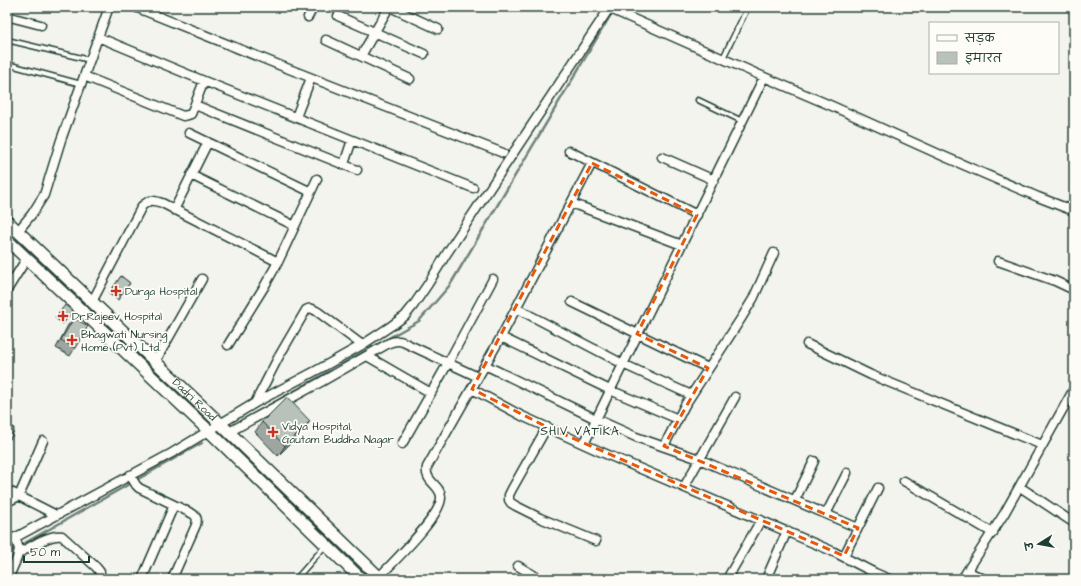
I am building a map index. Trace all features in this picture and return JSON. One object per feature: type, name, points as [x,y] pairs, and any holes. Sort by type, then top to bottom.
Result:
[{"type":"street","points":[[18,231],[32,214],[44,195],[61,140],[109,7]]},
{"type":"street","points":[[135,7],[503,153]]},
{"type":"street","points":[[308,17],[313,7]]},
{"type":"street","points":[[361,56],[389,7],[438,29]]},
{"type":"street","points":[[11,578],[17,545],[56,515],[133,479],[172,453],[255,403],[362,345],[404,316],[413,306],[610,9],[1023,191],[1074,211]]},
{"type":"street","points":[[7,15],[41,26]]},
{"type":"street","points":[[338,16],[424,54]]},
{"type":"street","points":[[98,37],[204,81],[473,188]]},
{"type":"street","points":[[326,40],[410,79]]},
{"type":"street","points":[[584,444],[764,77]]},
{"type":"street","points":[[296,117],[311,78]]},
{"type":"street","points":[[83,80],[183,116],[188,116],[191,114],[204,81]]},
{"type":"street","points":[[195,105],[357,170]]},
{"type":"street","points":[[189,133],[311,192]]},
{"type":"street","points":[[344,164],[352,140]]},
{"type":"street","points":[[174,210],[208,142]]},
{"type":"street","points":[[569,151],[697,215]]},
{"type":"street","points":[[662,157],[714,180]]},
{"type":"street","points":[[380,578],[422,532],[440,504],[440,492],[427,476],[427,467],[501,337],[592,163]]},
{"type":"street","points":[[191,175],[295,226]]},
{"type":"street","points":[[228,345],[278,262],[317,179]]},
{"type":"street","points":[[92,302],[142,206],[147,202],[154,201],[174,210],[278,262]]},
{"type":"street","points":[[571,203],[682,245]]},
{"type":"street","name":"Dadri Road","points":[[7,221],[380,578]]},
{"type":"street","name":"Dadri Road","points":[[7,240],[209,431],[326,545],[355,577]]},
{"type":"street","points":[[664,446],[691,395],[753,299],[774,253]]},
{"type":"street","points":[[7,290],[27,258]]},
{"type":"street","points":[[998,261],[1055,281],[1074,290]]},
{"type":"street","points":[[155,362],[202,279]]},
{"type":"street","points":[[402,444],[493,279]]},
{"type":"street","points":[[572,302],[708,368]]},
{"type":"street","points":[[255,403],[278,358],[306,310],[312,308],[362,345]]},
{"type":"street","points":[[516,308],[622,364],[691,395]]},
{"type":"street","points":[[501,337],[610,390],[678,419]]},
{"type":"street","points":[[229,432],[389,343],[399,341],[478,377]]},
{"type":"street","points":[[806,344],[871,375],[1042,445]]},
{"type":"street","points":[[367,356],[431,393]]},
{"type":"street","points":[[485,365],[636,437],[700,459],[858,528]]},
{"type":"street","points":[[472,389],[584,444],[844,556],[889,579]]},
{"type":"street","points":[[962,579],[993,533],[1074,389]]},
{"type":"street","points":[[684,487],[735,398]]},
{"type":"street","points":[[547,427],[512,489],[509,495],[509,500],[511,503],[526,511],[596,541]]},
{"type":"street","points":[[7,502],[19,496],[43,441]]},
{"type":"street","points":[[794,500],[814,461]]},
{"type":"street","points":[[826,514],[847,473]]},
{"type":"street","points":[[133,479],[145,491],[194,514],[197,517],[196,525],[172,579]]},
{"type":"street","points":[[904,480],[993,533]]},
{"type":"street","points":[[1020,487],[1074,523]]},
{"type":"street","points":[[844,556],[878,488]]},
{"type":"street","points":[[7,490],[56,515]]},
{"type":"street","points":[[142,579],[174,505]]},
{"type":"street","points":[[727,579],[761,520]]},
{"type":"street","points":[[766,579],[787,531]]},
{"type":"street","points":[[7,542],[17,545],[58,535],[62,536],[96,567],[100,572],[100,579]]},
{"type":"street","points":[[518,566],[540,579]]},
{"type":"street","points":[[967,571],[984,579]]},
{"type":"lane","points":[[723,59],[748,7]]},
{"type":"lane","points":[[7,40],[90,60]]},
{"type":"lane","points":[[7,64],[83,80]]},
{"type":"lane","points":[[698,100],[743,121]]},
{"type":"lane","points":[[296,579],[326,545]]},
{"type":"highlighted area","points":[[592,163],[697,215],[637,334],[708,368],[664,446],[858,528],[844,556],[547,427],[472,389]]},
{"type":"building","points":[[121,276],[130,283],[121,295],[112,289]]},
{"type":"building","points":[[65,305],[73,311],[67,319],[59,313]]},
{"type":"building","points":[[74,318],[88,326],[75,348],[61,340]]},
{"type":"building","points":[[287,397],[310,421],[285,446],[262,422]]},
{"type":"waterway","points":[[241,421],[419,321],[450,285],[613,11]]},
{"type":"waterway","points":[[7,553],[202,443]]},
{"type":"place","name":"Durga Hospital","points":[[116,291]]},
{"type":"place","name":"Dr.Rajeev Hospital","points":[[63,316]]},
{"type":"place","name":"Bhagwati Nursing Home (Pvt) Ltd.","points":[[72,340]]},
{"type":"place","name":"Vidya Hospital, Gautam Buddha Nagar","points":[[273,432]]},
{"type":"district","name":"SHIV VATIKA","points":[[580,431]]}]
